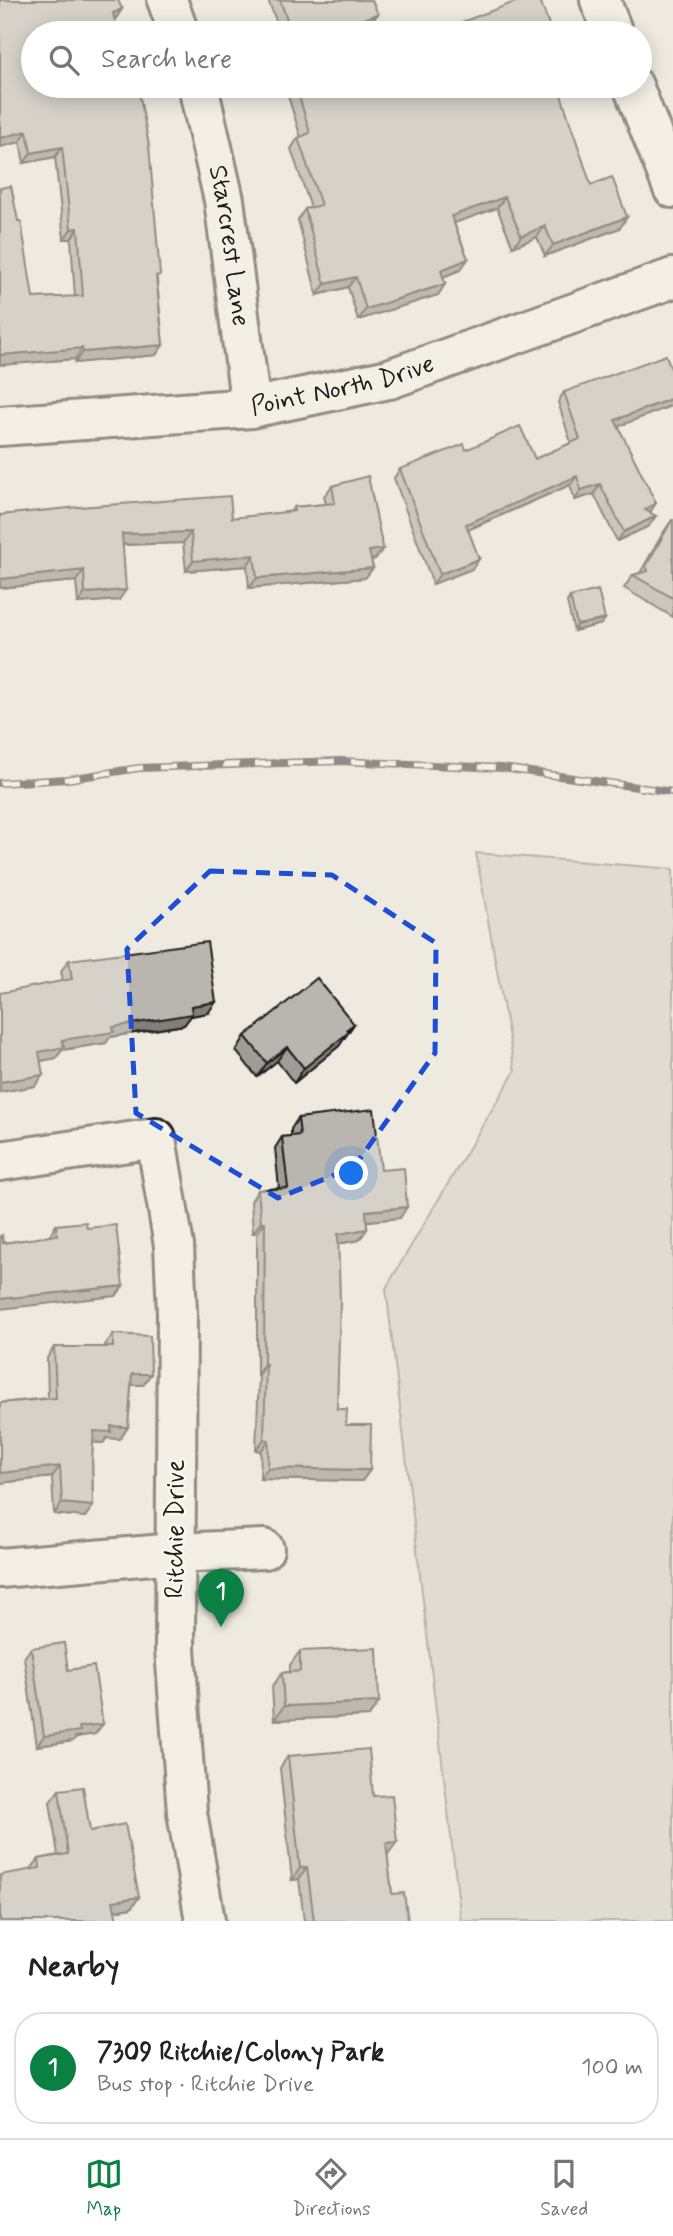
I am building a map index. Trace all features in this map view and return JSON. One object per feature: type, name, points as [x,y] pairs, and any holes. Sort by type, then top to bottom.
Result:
[{"type":"street","points":[[167,0],[175,21]]},
{"type":"street","points":[[600,0],[608,21]]},
{"type":"street","name":"Starcrest Lane","points":[[201,98],[224,200],[251,408]]},
{"type":"street","points":[[639,98],[673,188]]},
{"type":"street","name":"Point North Drive","points":[[0,426],[251,408],[389,379],[673,278]]},
{"type":"street","name":"Ritchie Drive","points":[[0,1161],[156,1138],[174,1246],[177,1313],[175,1649],[187,1812],[205,1921]]},
{"type":"street","points":[[0,1568],[176,1553],[264,1549]]},
{"type":"highlighted area","points":[[210,871],[332,875],[436,943],[435,1053],[354,1167],[278,1198],[136,1113],[127,949]]},
{"type":"shaded area","points":[[476,853],[673,869],[673,1921],[461,1921],[386,1288],[515,1071]]},
{"type":"building","points":[[0,0],[118,0],[122,9],[113,13],[115,21],[21,21],[21,98],[140,98],[149,146],[160,275],[156,276],[163,345],[0,355],[0,188],[11,186],[18,221],[21,221],[33,298],[83,296],[78,228],[71,229],[62,147],[31,153],[27,131],[0,138]]},
{"type":"building","points":[[280,0],[372,0],[378,14],[358,21],[288,21]]},
{"type":"building","points":[[520,0],[540,0],[548,21],[465,21]]},
{"type":"building","points":[[300,98],[562,98],[591,185],[612,177],[627,217],[553,245],[545,226],[521,236],[505,197],[451,216],[468,259],[441,270],[445,284],[366,309],[356,277],[325,284],[305,209],[321,205],[298,138],[310,133]]},
{"type":"building","points":[[666,355],[673,374],[673,398],[615,420],[656,503],[645,510],[656,516],[624,532],[600,484],[581,490],[577,476],[466,524],[479,559],[440,574],[400,469],[464,444],[466,450],[520,426],[535,459],[580,439],[564,392]]},
{"type":"building","points":[[368,476],[383,549],[369,551],[373,568],[257,578],[254,555],[193,561],[191,532],[122,534],[126,590],[85,593],[84,570],[0,579],[0,515],[230,496],[232,518],[335,503],[332,486]]},
{"type":"building","points":[[672,520],[673,598],[633,575],[648,571],[646,566]]},
{"type":"building","points":[[598,590],[605,619],[577,625],[570,597]]},
{"type":"building","points":[[207,942],[216,1002],[191,1006],[192,1014],[113,1027],[114,1032],[62,1040],[64,1047],[39,1052],[43,1075],[0,1082],[0,993],[72,979],[69,960]]},
{"type":"building","points":[[317,978],[354,1024],[347,1029],[349,1032],[304,1068],[287,1047],[267,1063],[245,1036]]},
{"type":"building","points":[[374,1109],[381,1170],[404,1168],[407,1207],[366,1211],[367,1229],[338,1234],[340,1301],[337,1409],[347,1409],[346,1425],[371,1425],[370,1470],[268,1468],[269,1440],[264,1439],[265,1222],[261,1222],[258,1190],[288,1188],[282,1137],[300,1135],[298,1118]]},
{"type":"building","points":[[86,1222],[87,1228],[116,1225],[123,1286],[0,1299],[0,1236],[2,1235],[3,1243],[57,1235],[56,1225]]},
{"type":"building","points":[[113,1334],[150,1336],[151,1374],[132,1374],[128,1427],[111,1426],[111,1432],[94,1431],[93,1506],[62,1503],[60,1466],[0,1473],[0,1403],[56,1398],[54,1347],[113,1347]]},
{"type":"building","points":[[64,1643],[68,1670],[94,1666],[103,1724],[79,1727],[80,1731],[44,1736],[31,1648]]},
{"type":"building","points":[[377,1648],[379,1702],[284,1706],[282,1673],[300,1671],[300,1651]]},
{"type":"building","points":[[369,1749],[373,1796],[392,1795],[397,1842],[386,1843],[392,1894],[404,1893],[408,1921],[314,1921],[307,1867],[300,1868],[288,1756]]},
{"type":"building","points":[[83,1787],[90,1831],[125,1824],[139,1897],[113,1901],[117,1921],[0,1921],[0,1875],[40,1868],[39,1859],[68,1854],[59,1790]]},
{"type":"railway","points":[[0,783],[68,779],[139,768],[339,761],[502,768],[673,792]]},
{"type":"place","name":"7309 Ritchie/Colony Park","points":[[221,1627]]}]
